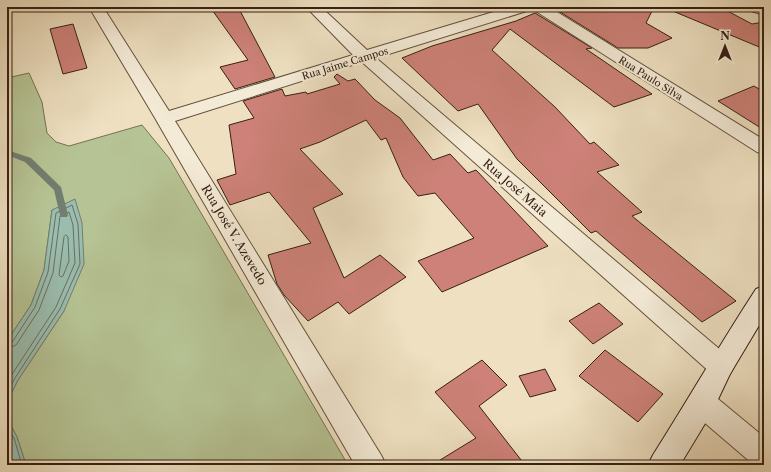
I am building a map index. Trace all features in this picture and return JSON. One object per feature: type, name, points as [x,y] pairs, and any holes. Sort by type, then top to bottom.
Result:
[{"type":"street","name":"Rua José V. Azevedo","points":[[96,7],[371,465]]},
{"type":"street","name":"Rua José Maia","points":[[313,7],[365,57],[720,366]]},
{"type":"street","name":"Rua Jaime Campos","points":[[164,118],[525,7]]},
{"type":"street","name":"Rua Paulo Silva","points":[[538,7],[764,148]]},
{"type":"street","points":[[663,465],[702,403],[720,366],[764,296]]},
{"type":"street","points":[[702,403],[764,455]]},
{"type":"green space","points":[[29,73],[42,102],[47,133],[56,142],[69,146],[142,125],[169,158],[348,465],[26,465],[17,437],[7,418],[7,402],[18,380],[64,311],[52,210],[44,270],[31,305],[7,341],[7,78]]},
{"type":"water","points":[[75,199],[82,223],[84,264],[64,311],[18,380],[7,402],[7,341],[31,305],[44,270],[52,210]]},
{"type":"water","points":[[7,418],[17,437],[26,465],[7,465]]},
{"type":"building","points":[[210,7],[238,7],[275,77],[235,89],[220,67],[248,60]]},
{"type":"building","points":[[552,7],[654,7],[646,23],[672,38],[648,48],[618,48]]},
{"type":"building","points":[[663,7],[720,7],[752,24],[764,22],[764,49]]},
{"type":"building","points":[[535,13],[592,48],[586,49],[652,94],[614,107],[510,29],[492,50],[555,107],[590,144],[594,142],[619,165],[597,172],[642,212],[632,216],[736,301],[702,322],[596,231],[591,233],[517,159],[478,104],[458,111],[402,58],[432,46],[516,21]]},
{"type":"building","points":[[73,24],[87,68],[63,74],[50,29]]},
{"type":"building","points":[[337,74],[348,81],[355,79],[375,100],[400,118],[433,160],[450,154],[468,173],[476,170],[548,246],[442,292],[418,261],[474,238],[435,193],[418,196],[403,177],[386,138],[381,140],[366,120],[320,142],[300,149],[343,194],[313,208],[344,278],[380,255],[406,277],[349,314],[338,302],[308,321],[284,295],[277,284],[268,255],[311,243],[269,192],[230,205],[217,180],[236,174],[229,125],[254,118],[243,101],[282,89],[285,96],[306,92],[307,94],[340,84],[334,77]]},
{"type":"building","points":[[754,86],[764,92],[764,130],[718,101]]},
{"type":"building","points":[[599,303],[623,324],[593,344],[569,321]]},
{"type":"building","points":[[605,350],[663,394],[638,422],[579,376]]},
{"type":"building","points":[[482,360],[507,385],[479,406],[525,465],[432,465],[476,438],[435,392]]},
{"type":"building","points":[[545,369],[556,390],[530,397],[519,376]]},
{"type":"waterway","points":[[7,152],[28,160],[58,189],[64,215]]}]
